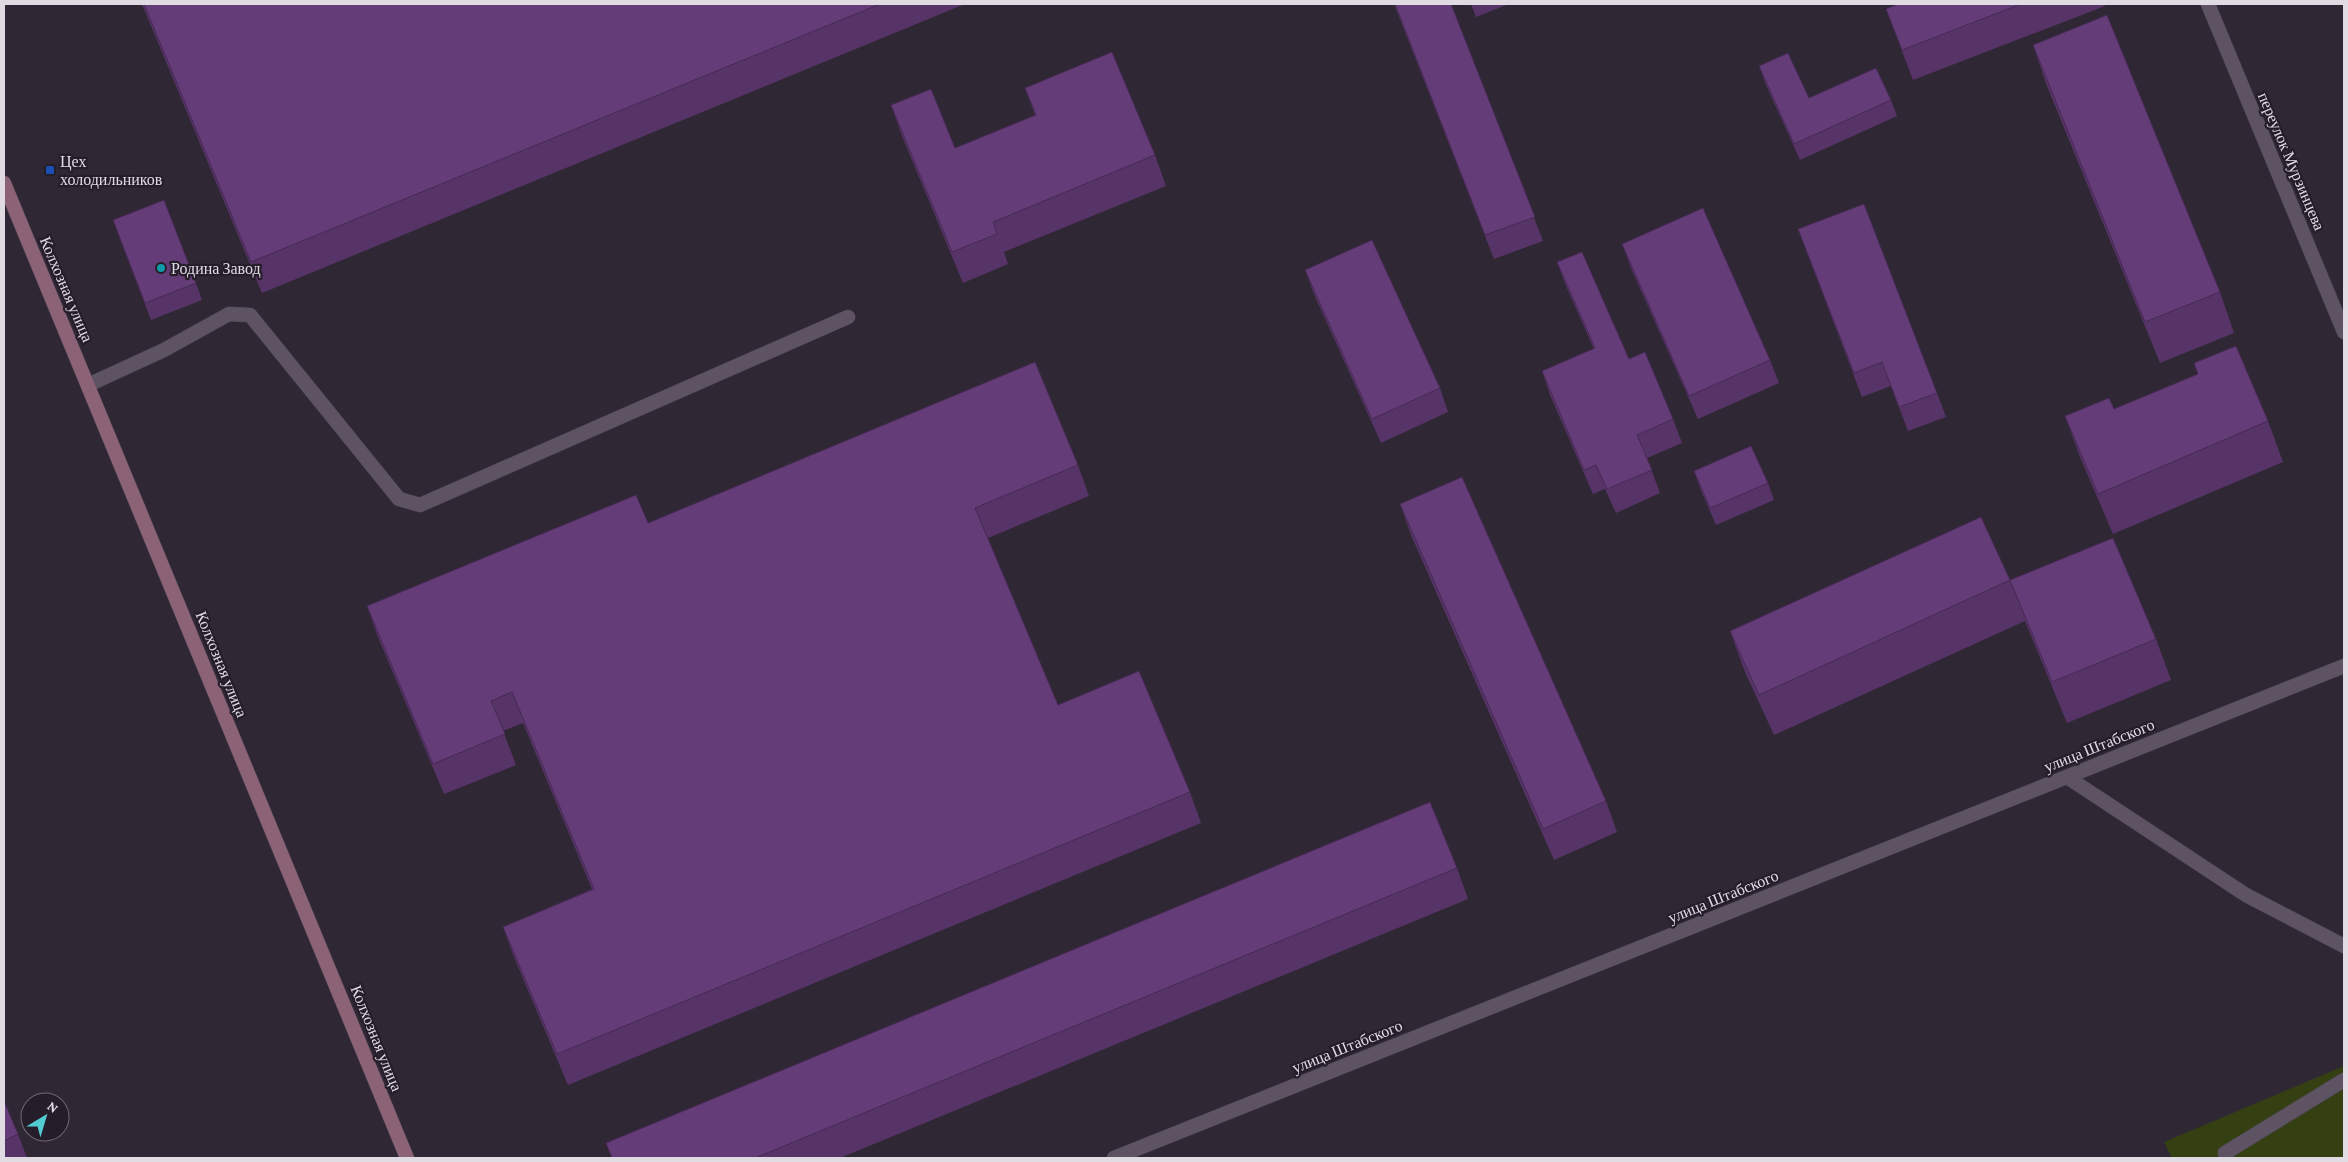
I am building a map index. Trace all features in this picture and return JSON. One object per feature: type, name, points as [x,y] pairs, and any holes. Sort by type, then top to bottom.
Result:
[{"type":"main road","name":"Колхозная улица","points":[[4,183],[407,1158]]},
{"type":"street","name":"переулок Мурзинцева","points":[[2208,4],[2344,332]]},
{"type":"street","points":[[88,385],[164,350],[229,314],[250,315],[398,499],[420,504],[848,317]]},
{"type":"street","name":"улица Штабского","points":[[1114,1158],[2344,666]]},
{"type":"street","points":[[2067,777],[2246,895],[2344,946]]},
{"type":"street","points":[[2226,1158],[2226,1154],[2344,1080]]},
{"type":"green space","points":[[2344,1066],[2344,1158],[2172,1158],[2164,1142]]},
{"type":"building","points":[[144,4],[880,4],[251,262]]},
{"type":"building","points":[[1395,4],[1451,4],[1535,217],[1485,235]]},
{"type":"building","points":[[1898,4],[2021,4],[1902,50],[1886,9]]},
{"type":"building","points":[[2107,15],[2220,292],[2145,322],[2033,45]]},
{"type":"building","points":[[1112,52],[1155,155],[993,222],[997,234],[952,252],[891,105],[931,89],[955,148],[1036,115],[1025,88]]},
{"type":"building","points":[[1788,53],[1809,98],[1876,68],[1891,100],[1794,144],[1759,66]]},
{"type":"building","name":"Родина Завод","points":[[164,200],[196,283],[145,303],[113,220]]},
{"type":"building","points":[[1864,204],[1937,393],[1899,407],[1882,362],[1854,373],[1798,229]]},
{"type":"building","points":[[1703,208],[1770,360],[1689,396],[1622,244]]},
{"type":"building","points":[[1372,240],[1440,388],[1372,419],[1305,270]]},
{"type":"building","points":[[1582,252],[1629,359],[1645,352],[1673,419],[1637,435],[1652,470],[1607,489],[1596,465],[1584,470],[1542,371],[1595,348],[1557,262]]},
{"type":"building","points":[[2236,346],[2268,421],[2098,494],[2065,416],[2109,398],[2114,409],[2198,374],[2194,363]]},
{"type":"building","points":[[1035,362],[1078,465],[975,508],[1058,705],[1139,671],[1190,792],[557,1054],[503,927],[594,889],[512,692],[491,701],[505,734],[433,764],[367,606],[636,495],[648,523]]},
{"type":"building","points":[[1751,446],[1768,483],[1710,508],[1694,471]]},
{"type":"building","points":[[1462,477],[1606,801],[1543,829],[1400,504]]},
{"type":"building","points":[[1981,517],[2010,580],[1759,695],[1730,631]]},
{"type":"building","points":[[2113,538],[2156,639],[2052,682],[2010,580]]},
{"type":"building","points":[[1430,802],[1457,868],[755,1158],[612,1158],[606,1143]]},
{"type":"building","points":[[4,1101],[18,1134],[4,1141]]},
{"type":"place","name":"Цех холодильников","points":[[50,170]]},
{"type":"place","name":"Родина Завод","points":[[161,268]]}]
